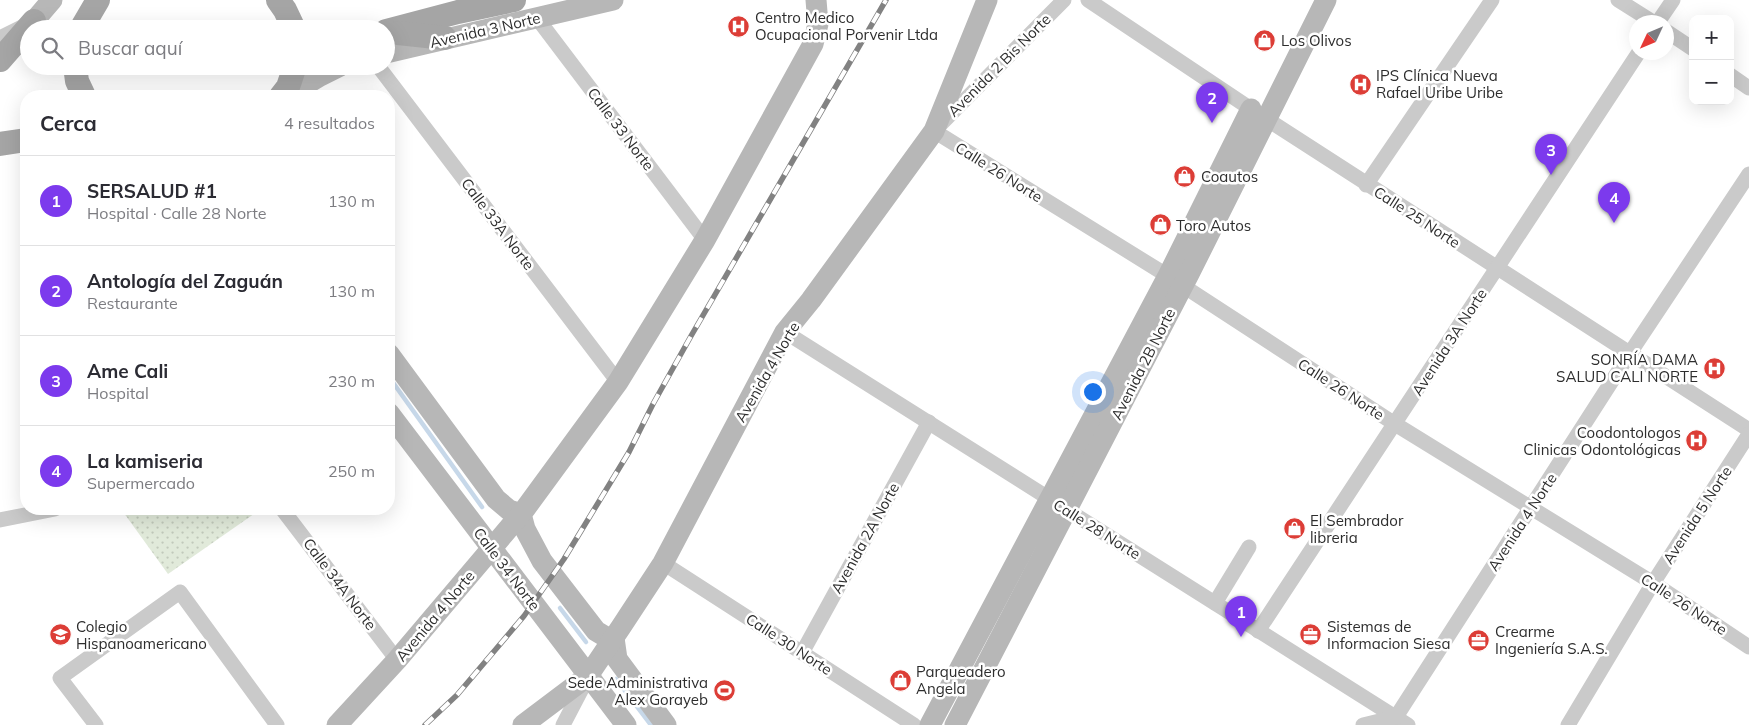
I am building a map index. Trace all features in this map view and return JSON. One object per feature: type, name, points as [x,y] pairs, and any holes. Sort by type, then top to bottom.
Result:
[{"type":"main road","points":[[278,0],[290,20]]},
{"type":"main road","name":"Avenida 3 Norte","points":[[395,29],[514,0]]},
{"type":"main road","points":[[395,32],[445,38]]},
{"type":"main road","points":[[0,61],[20,37]]},
{"type":"main road","points":[[0,61],[20,53]]},
{"type":"main road","points":[[76,75],[81,90]]},
{"type":"main road","points":[[285,90],[293,75]]},
{"type":"main road","points":[[0,144],[20,141]]},
{"type":"street","points":[[35,20],[52,0]]},
{"type":"street","name":"Avenida 3 Norte","points":[[395,50],[613,0]]},
{"type":"street","name":"Avenida 4 Norte","points":[[523,725],[588,676],[663,563],[785,332],[811,300],[934,130],[986,0]]},
{"type":"street","name":"Avenida 2 Bis Norte","points":[[934,130],[1064,0]]},
{"type":"street","name":"Calle 25 Norte","points":[[1088,0],[1366,185],[1749,430]]},
{"type":"street","name":"Avenida 2B Norte","points":[[955,725],[1059,505],[1175,281],[1258,114],[1326,0]]},
{"type":"street","points":[[1366,185],[1492,0]]},
{"type":"street","points":[[1618,0],[1642,15]]},
{"type":"street","points":[[1663,15],[1673,0]]},
{"type":"street","name":"Avenida 4 Norte","points":[[337,725],[397,660],[521,514],[618,382],[705,240],[813,44],[818,24],[816,3]]},
{"type":"street","name":"Calle 33 Norte","points":[[538,18],[705,240]]},
{"type":"street","points":[[0,38],[20,28]]},
{"type":"street","points":[[1674,37],[1689,47]]},
{"type":"street","name":"Avenida 3A Norte","points":[[1258,630],[1634,60]]},
{"type":"street","name":"Calle 33A Norte","points":[[385,75],[618,382]]},
{"type":"street","points":[[297,90],[320,76]]},
{"type":"street","points":[[312,90],[320,76]]},
{"type":"street","points":[[1734,78],[1749,88]]},
{"type":"street","name":"Calle 26 Norte","points":[[934,130],[1175,281],[1395,424],[1653,583],[1749,647]]},
{"type":"street","name":"Avenida 4 Norte","points":[[1402,721],[1531,509],[1630,354],[1749,174]]},
{"type":"street","name":"Calle 28 Norte","points":[[785,332],[1402,721]]},
{"type":"street","points":[[395,362],[496,499],[509,510],[521,514],[531,544],[552,576],[596,631],[606,637],[614,638],[617,659],[666,725]]},
{"type":"street","name":"Calle 34 Norte","points":[[395,421],[626,725]]},
{"type":"street","name":"Avenida 2A Norte","points":[[802,653],[928,422]]},
{"type":"street","name":"Avenida 5 Norte","points":[[1568,725],[1653,583],[1749,434]]},
{"type":"street","name":"Avenida 2B Norte","points":[[930,725],[1059,505]]},
{"type":"street","points":[[0,520],[25,515]]},
{"type":"street","name":"Calle 34A Norte","points":[[287,515],[397,660]]},
{"type":"street","points":[[1216,603],[1249,547]]},
{"type":"street","name":"Calle 30 Norte","points":[[663,563],[914,725]]},
{"type":"street","points":[[96,725],[60,678],[180,592],[277,725]]},
{"type":"street","points":[[563,725],[588,676]]},
{"type":"street","points":[[1363,725],[1402,721]]},
{"type":"green space","points":[[125,515],[252,515],[168,574]]},
{"type":"waterway","points":[[395,385],[482,507]]},
{"type":"waterway","points":[[560,608],[586,642]]},
{"type":"waterway","points":[[616,679],[651,725]]},
{"type":"railway","points":[[425,725],[457,695],[524,616],[564,559],[629,452],[691,336],[886,0]]},
{"type":"place","name":"Centro Medico Ocupacional Porvenir Ltda","points":[[739,26]]},
{"type":"place","name":"Los Olivos","points":[[1265,40]]},
{"type":"place","name":"IPS Clínica Nueva Rafael Uribe Uribe","points":[[1360,84]]},
{"type":"place","name":"Antología del Zaguán","points":[[1212,123]]},
{"type":"place","name":"Ame Cali","points":[[1551,175]]},
{"type":"place","name":"Coautos","points":[[1185,176]]},
{"type":"place","name":"La kamiseria","points":[[1614,223]]},
{"type":"place","name":"Toro Autos","points":[[1160,225]]},
{"type":"place","name":"SONRÍA DAMA SALUD CALI NORTE","points":[[1714,368]]},
{"type":"place","name":"Coodontologos Clinicas Odontológicas","points":[[1697,441]]},
{"type":"place","name":"El Sembrador libreria","points":[[1294,529]]},
{"type":"place","name":"Colegio Hispanoamericano","points":[[60,635]]},
{"type":"place","name":"Sistemas de Informacion Siesa","points":[[1311,635]]},
{"type":"place","name":"SERSALUD #1","points":[[1241,637]]},
{"type":"place","name":"Crearme Ingeniería S.A.S.","points":[[1479,640]]},
{"type":"place","name":"Parqueadero Angela","points":[[900,680]]},
{"type":"place","name":"Sede Administrativa Alex Gorayeb","points":[[724,691]]}]
